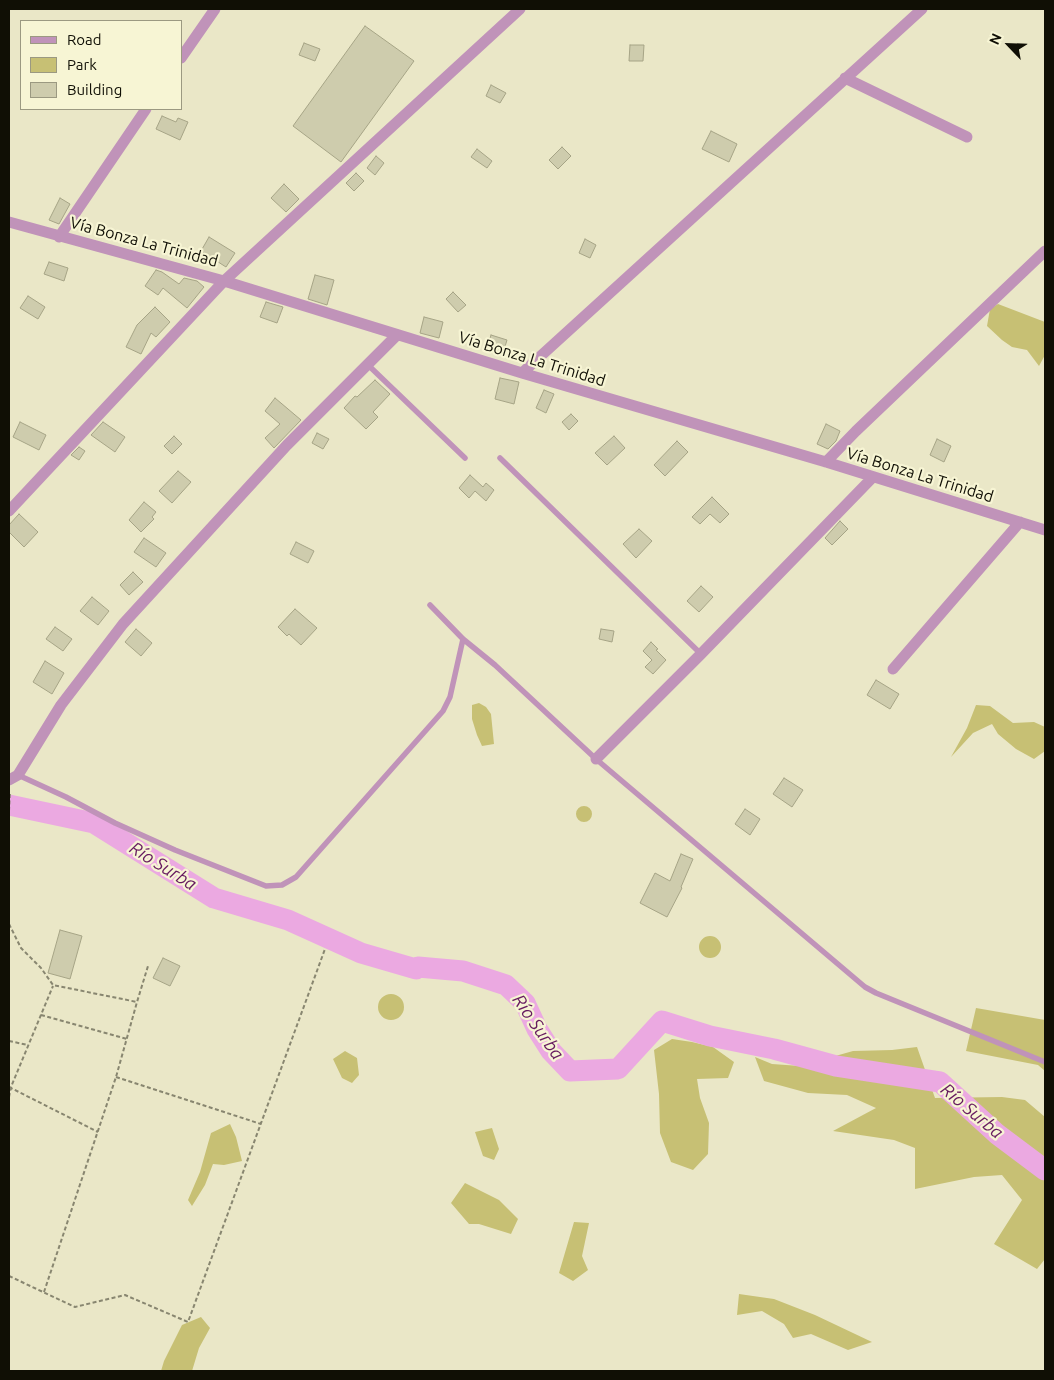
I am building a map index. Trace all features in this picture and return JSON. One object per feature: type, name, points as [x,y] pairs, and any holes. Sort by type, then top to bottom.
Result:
[{"type":"street","points":[[182,57],[215,9]]},
{"type":"street","points":[[9,511],[224,280],[520,9]]},
{"type":"street","points":[[522,373],[922,9]]},
{"type":"street","points":[[845,78],[967,137]]},
{"type":"street","points":[[59,237],[145,110]]},
{"type":"street","name":"Vía Bonza La Trinidad","points":[[9,222],[224,280],[522,373],[826,462],[1045,530]]},
{"type":"street","points":[[826,462],[856,431],[1045,251]]},
{"type":"street","points":[[12,778],[61,704],[123,624],[287,445],[397,334]]},
{"type":"street","points":[[596,759],[873,477]]},
{"type":"street","points":[[893,669],[1020,522]]},
{"type":"lane","points":[[367,364],[465,458]]},
{"type":"lane","points":[[500,458],[701,654]]},
{"type":"lane","points":[[430,605],[464,639],[495,664],[596,759],[865,987],[876,994],[1045,1062]]},
{"type":"lane","points":[[12,778],[66,797],[115,823],[175,850],[266,886],[282,886],[296,877],[444,711],[450,697],[464,639]]},
{"type":"path","points":[[9,811],[12,778]]},
{"type":"path","points":[[9,924],[21,948],[41,968],[54,985],[137,1002]]},
{"type":"path","points":[[9,1276],[75,1307],[125,1295],[188,1322],[325,949]]},
{"type":"path","points":[[44,1292],[116,1077],[148,966]]},
{"type":"path","points":[[9,1097],[10,1087],[54,985]]},
{"type":"path","points":[[41,1015],[127,1038]]},
{"type":"path","points":[[9,1041],[28,1045]]},
{"type":"path","points":[[116,1077],[261,1124]]},
{"type":"path","points":[[10,1087],[98,1132]]},
{"type":"green space","points":[[998,304],[1045,322],[1045,355],[1039,366],[1027,350],[1012,347],[987,326],[990,309]]},
{"type":"green space","points":[[479,703],[486,707],[491,714],[494,744],[482,746],[477,735],[472,719],[472,705]]},
{"type":"green space","points":[[976,705],[990,706],[1013,723],[1034,722],[1045,727],[1045,751],[1034,759],[1016,749],[998,734],[992,724],[973,733],[951,757],[967,728]]},
{"type":"green space","points":[[581,806],[587,806],[592,811],[590,820],[581,822],[576,817],[576,811]]},
{"type":"green space","points":[[710,936],[718,939],[721,947],[718,955],[710,958],[702,955],[699,947],[702,939]]},
{"type":"green space","points":[[391,994],[400,998],[404,1007],[400,1016],[391,1020],[382,1016],[378,1007],[382,998]]},
{"type":"green space","points":[[976,1008],[1045,1020],[1045,1071],[1038,1065],[966,1051]]},
{"type":"green space","points":[[672,1039],[713,1047],[734,1062],[728,1078],[697,1079],[700,1098],[709,1123],[708,1154],[693,1170],[671,1162],[660,1133],[659,1094],[654,1050]]},
{"type":"green space","points":[[917,1047],[935,1098],[1002,1097],[1025,1100],[1045,1117],[1045,1259],[1037,1269],[994,1244],[1022,1200],[1002,1175],[974,1177],[915,1189],[915,1148],[894,1140],[833,1131],[876,1108],[847,1095],[808,1093],[764,1081],[755,1057],[772,1064],[800,1066],[853,1051]]},
{"type":"green space","points":[[345,1051],[357,1058],[359,1075],[352,1083],[342,1078],[333,1059]]},
{"type":"green space","points":[[230,1124],[236,1137],[242,1161],[224,1165],[213,1164],[205,1185],[192,1206],[188,1200],[200,1172],[211,1133]]},
{"type":"green space","points":[[492,1128],[499,1149],[494,1160],[483,1156],[475,1132]]},
{"type":"green space","points":[[465,1183],[499,1200],[518,1219],[511,1234],[479,1224],[469,1224],[451,1203]]},
{"type":"green space","points":[[574,1222],[589,1223],[582,1256],[588,1270],[573,1281],[559,1273]]},
{"type":"green space","points":[[739,1294],[774,1299],[815,1315],[872,1342],[848,1350],[811,1334],[793,1338],[784,1324],[762,1311],[737,1315]]},
{"type":"green space","points":[[201,1317],[210,1328],[199,1348],[192,1371],[161,1371],[182,1325]]},
{"type":"building","points":[[365,26],[414,61],[341,162],[293,126]]},
{"type":"building","points":[[304,43],[320,49],[315,61],[299,55]]},
{"type":"building","points":[[630,45],[644,45],[643,61],[629,61]]},
{"type":"building","points":[[491,85],[506,93],[500,103],[486,96]]},
{"type":"building","points":[[162,116],[176,122],[178,118],[188,122],[180,140],[156,129]]},
{"type":"building","points":[[711,131],[737,144],[729,162],[702,149]]},
{"type":"building","points":[[562,147],[571,156],[558,169],[549,160]]},
{"type":"building","points":[[477,149],[492,161],[487,168],[471,157]]},
{"type":"building","points":[[376,156],[384,163],[375,175],[367,168]]},
{"type":"building","points":[[356,173],[364,181],[354,191],[346,183]]},
{"type":"building","points":[[284,184],[299,199],[286,212],[271,198]]},
{"type":"building","points":[[60,198],[70,204],[59,224],[49,220]]},
{"type":"building","points":[[209,237],[235,253],[226,267],[201,251]]},
{"type":"building","points":[[585,239],[596,245],[590,258],[579,253]]},
{"type":"building","points":[[49,262],[68,268],[64,281],[44,274]]},
{"type":"building","points":[[156,270],[179,284],[184,278],[197,281],[204,287],[187,308],[163,288],[158,295],[145,286]]},
{"type":"building","points":[[315,275],[334,280],[327,305],[308,299]]},
{"type":"building","points":[[453,292],[466,305],[458,312],[446,299]]},
{"type":"building","points":[[28,296],[45,307],[38,319],[20,308]]},
{"type":"building","points":[[266,302],[283,307],[277,323],[260,317]]},
{"type":"building","points":[[155,307],[170,322],[156,337],[151,333],[141,354],[126,347],[137,325]]},
{"type":"building","points":[[424,317],[443,322],[439,338],[420,333]]},
{"type":"building","points":[[491,335],[507,340],[503,353],[487,348]]},
{"type":"building","points":[[500,378],[519,382],[514,404],[495,399]]},
{"type":"building","points":[[375,380],[390,394],[373,412],[378,417],[366,429],[344,408],[355,396],[357,397]]},
{"type":"building","points":[[544,390],[554,394],[546,413],[536,408]]},
{"type":"building","points":[[275,398],[301,420],[274,448],[265,438],[280,424],[265,411]]},
{"type":"building","points":[[571,414],[578,421],[569,430],[562,422]]},
{"type":"building","points":[[20,422],[46,435],[39,450],[13,437]]},
{"type":"building","points":[[103,422],[125,437],[115,452],[91,435]]},
{"type":"building","points":[[826,424],[840,431],[836,441],[828,449],[817,444]]},
{"type":"building","points":[[317,433],[329,439],[323,449],[312,443]]},
{"type":"building","points":[[174,436],[182,444],[172,454],[164,446]]},
{"type":"building","points":[[614,436],[625,448],[607,465],[595,453]]},
{"type":"building","points":[[937,439],[951,446],[944,462],[930,455]]},
{"type":"building","points":[[677,441],[688,452],[665,476],[654,465]]},
{"type":"building","points":[[79,447],[85,451],[79,460],[71,455]]},
{"type":"building","points":[[178,471],[191,482],[172,503],[159,491]]},
{"type":"building","points":[[470,475],[483,487],[486,483],[494,490],[486,501],[475,491],[469,498],[459,488]]},
{"type":"building","points":[[712,497],[729,514],[720,523],[710,514],[700,524],[692,517]]},
{"type":"building","points":[[144,502],[156,512],[152,517],[154,519],[141,532],[129,520]]},
{"type":"building","points":[[19,514],[38,532],[24,547],[9,532],[9,525]]},
{"type":"building","points":[[840,521],[848,529],[832,545],[825,538]]},
{"type":"building","points":[[639,529],[652,541],[636,558],[623,544]]},
{"type":"building","points":[[144,538],[166,553],[156,567],[134,552]]},
{"type":"building","points":[[296,542],[314,551],[308,563],[290,554]]},
{"type":"building","points":[[133,572],[143,582],[129,595],[120,585]]},
{"type":"building","points":[[701,586],[713,597],[699,612],[687,601]]},
{"type":"building","points":[[92,597],[109,611],[98,625],[80,611]]},
{"type":"building","points":[[295,609],[317,628],[301,645],[289,634],[287,636],[278,627]]},
{"type":"building","points":[[55,627],[72,639],[63,651],[46,639]]},
{"type":"building","points":[[136,629],[152,643],[141,656],[125,642]]},
{"type":"building","points":[[601,629],[614,631],[612,642],[599,639]]},
{"type":"building","points":[[651,642],[666,660],[653,674],[645,667],[652,660],[643,651]]},
{"type":"building","points":[[45,661],[64,673],[52,694],[33,682]]},
{"type":"building","points":[[876,680],[899,694],[890,709],[867,695]]},
{"type":"building","points":[[784,778],[803,790],[792,807],[773,794]]},
{"type":"building","points":[[745,809],[760,819],[750,835],[735,824]]},
{"type":"building","points":[[681,854],[693,859],[682,888],[667,917],[640,903],[655,873],[670,881]]},
{"type":"building","points":[[60,930],[82,936],[70,979],[48,973]]},
{"type":"building","points":[[163,958],[180,966],[170,986],[153,978]]},
{"type":"waterway","name":"Río Surba","points":[[9,805],[94,823],[214,898],[288,920],[361,953],[416,969],[418,967],[463,971],[506,985],[525,1003],[537,1029],[551,1051],[570,1071],[618,1069],[662,1021],[710,1036],[774,1049],[836,1066],[940,1082],[997,1134],[1045,1170]]}]
